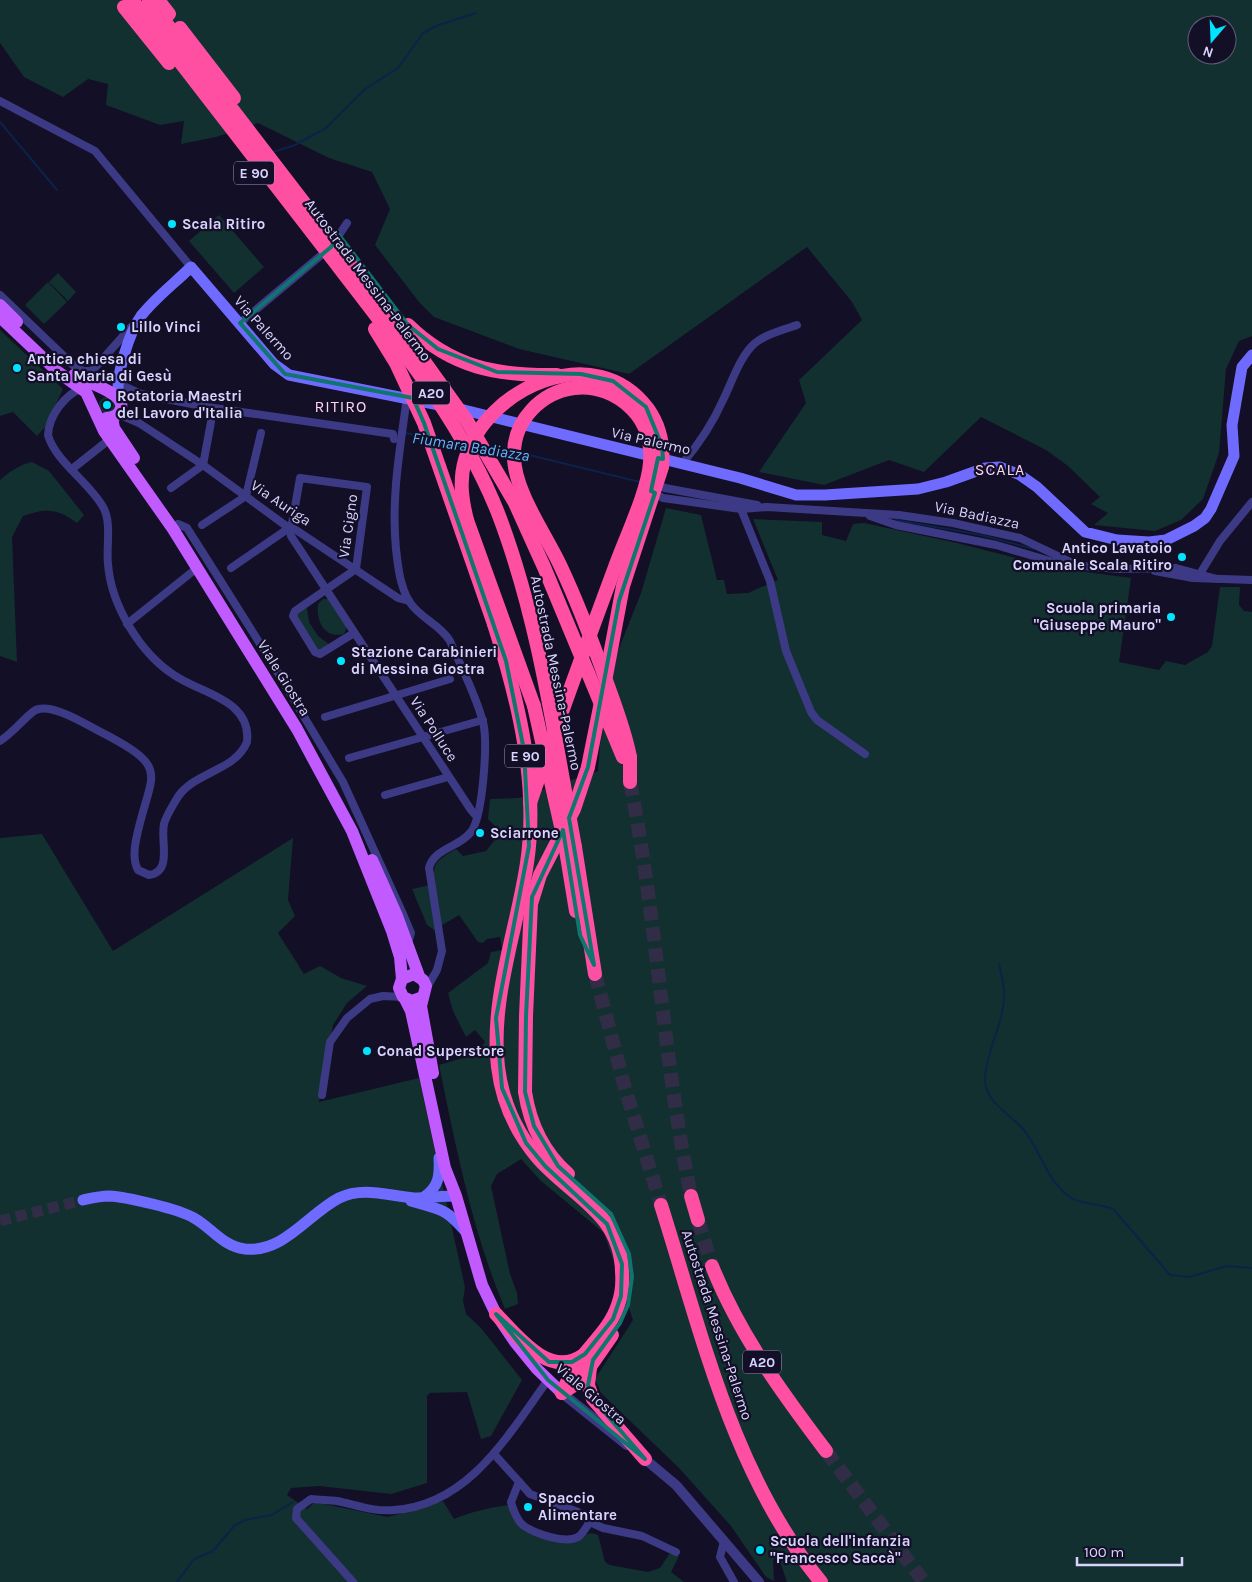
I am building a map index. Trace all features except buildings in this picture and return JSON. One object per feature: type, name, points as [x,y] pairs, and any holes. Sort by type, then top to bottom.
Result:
[{"type":"highway","points":[[139,3],[169,14],[416,333],[438,349],[478,368],[519,375],[590,375],[605,378],[634,394],[652,416],[659,432],[663,453],[660,480],[619,601],[588,768],[574,809],[540,875],[530,912],[525,1092],[534,1126],[553,1159],[579,1189]]},
{"type":"highway","name":"Autostrada Messina-Palermo","points":[[139,3],[401,329],[467,421],[518,511],[544,567],[627,759],[630,782]]},
{"type":"highway","name":"Autostrada Messina-Palermo","points":[[139,3],[390,335],[454,428],[477,468],[497,511],[520,576],[533,628],[575,846],[579,874],[580,906]]},
{"type":"highway","name":"E 90","points":[[139,3],[382,339],[409,389],[424,424],[506,660],[520,726],[530,803]]},
{"type":"highway","points":[[568,375],[552,377],[530,386],[506,402],[490,416],[468,450],[461,486],[467,520],[534,706],[580,906],[584,934],[595,970]]},
{"type":"highway","points":[[562,1393],[575,1367],[589,1357],[624,1316],[630,1295],[632,1277],[629,1254],[616,1221],[601,1203],[545,1166],[526,1142],[505,1098],[498,1066],[496,1018],[527,863],[530,803],[578,666],[588,640],[591,631],[594,622],[643,490],[650,465],[648,435],[642,421],[632,409],[608,392],[594,388],[578,387],[555,393],[540,401],[528,414],[517,435],[514,464],[521,487],[560,564],[589,632],[592,640],[597,654],[624,730],[627,759]]},
{"type":"highway","name":"Autostrada Messina-Palermo","points":[[691,1196],[698,1220]]},
{"type":"highway","name":"Autostrada Messina-Palermo","points":[[660,1205],[722,1397],[743,1453],[764,1498],[786,1535],[817,1578]]},
{"type":"highway","name":"Autostrada Messina-Palermo","points":[[712,1266],[726,1300],[747,1338],[778,1386],[826,1451]]},
{"type":"highway","points":[[496,1314],[517,1336],[549,1362],[567,1364],[589,1357]]},
{"type":"highway","points":[[589,1357],[588,1379],[593,1399],[645,1459]]},
{"type":"main road","points":[[0,305],[63,367],[110,384],[113,392],[120,399],[121,408],[115,416],[107,419],[95,410],[97,396],[110,384],[141,316],[191,267]]},
{"type":"main road","name":"Via Palermo","points":[[191,267],[274,364],[289,376],[407,397],[806,496],[918,489],[938,485],[984,468],[1000,467],[1020,475],[1037,487],[1085,532],[1117,540],[1156,542],[1176,536],[1205,518],[1233,459],[1232,425],[1242,367],[1252,355]]},
{"type":"main road","name":"Viale Giostra","points":[[0,317],[58,372],[82,388],[110,439],[197,568],[297,729],[340,807],[392,931],[400,957],[401,981]]},
{"type":"main road","name":"Viale Giostra","points":[[115,416],[114,428],[119,437],[178,524],[304,726],[347,804],[398,916],[407,947],[420,976]]},
{"type":"main road","points":[[410,974],[420,976],[425,983],[424,993],[412,1001],[404,998],[399,988],[401,981],[410,974]]},
{"type":"main road","name":"Viale Giostra","points":[[424,993],[421,1005],[422,1014],[453,1168],[456,1196]]},
{"type":"main road","name":"Viale Giostra","points":[[404,998],[411,1011],[445,1168],[456,1196],[482,1285],[496,1314],[520,1349],[562,1393]]},
{"type":"main road","points":[[428,1201],[431,1192],[438,1182],[440,1161],[438,1131]]},
{"type":"main road","points":[[83,1200],[101,1196],[115,1197],[179,1212],[198,1221],[226,1244],[254,1249],[268,1247],[280,1241],[332,1202],[346,1195],[369,1192],[442,1204],[456,1196]]},
{"type":"main road","points":[[428,1201],[447,1212],[466,1232]]},
{"type":"street","name":"Via Palermo","points":[[0,101],[91,148],[191,267]]},
{"type":"street","points":[[240,323],[331,247],[347,223]]},
{"type":"street","points":[[0,295],[73,366],[83,371],[92,371],[141,316]]},
{"type":"street","points":[[686,465],[746,355],[755,344],[768,336],[797,325]]},
{"type":"street","points":[[110,384],[141,394],[188,404],[393,434],[397,440]]},
{"type":"street","points":[[0,741],[16,729],[34,711],[44,707],[100,731],[141,756],[147,763],[152,778],[136,838],[134,861],[138,870],[150,875],[158,872],[164,859],[164,824],[178,796],[187,786],[237,756],[245,746],[248,734],[243,720],[233,708],[211,692],[170,672],[138,640],[127,624],[110,576],[105,510],[51,443],[48,431],[63,402],[72,392],[82,388]]},
{"type":"street","points":[[407,397],[402,427],[397,440],[393,522],[398,567],[409,602]]},
{"type":"street","points":[[120,399],[129,414],[139,424]]},
{"type":"street","points":[[115,416],[139,424]]},
{"type":"street","points":[[171,488],[203,465],[211,422]]},
{"type":"street","name":"Via Auriga","points":[[139,424],[203,465],[289,528],[296,530],[398,598],[409,602],[448,637],[483,720],[485,734],[484,769],[478,817]]},
{"type":"street","points":[[202,525],[246,496],[261,433]]},
{"type":"street","points":[[72,469],[110,439]]},
{"type":"street","points":[[652,486],[658,458]]},
{"type":"street","name":"Via Cigno","points":[[289,528],[292,524],[300,478],[367,487],[356,569]]},
{"type":"street","name":"Via Badiazza","points":[[652,486],[664,498],[741,509],[767,507]]},
{"type":"street","name":"Via Badiazza","points":[[652,486],[767,507],[864,514],[899,514],[953,523],[1020,538],[1079,566]]},
{"type":"street","points":[[793,494],[793,509]]},
{"type":"street","points":[[806,496],[806,510]]},
{"type":"street","points":[[1198,576],[1220,541],[1252,502]]},
{"type":"street","points":[[741,509],[770,581],[786,651],[811,712],[817,720],[866,754]]},
{"type":"street","name":"Via Badiazza","points":[[864,514],[896,526],[996,545],[1060,564],[1149,570],[1217,579],[1252,580]]},
{"type":"street","points":[[231,568],[289,528]]},
{"type":"street","name":"Via Polluce","points":[[289,528],[291,536],[354,633],[448,776],[478,817]]},
{"type":"street","points":[[127,624],[197,568]]},
{"type":"street","points":[[354,633],[320,654],[315,652],[293,619],[295,611],[356,569]]},
{"type":"street","points":[[325,717],[450,679]]},
{"type":"street","points":[[349,758],[483,720]]},
{"type":"street","points":[[385,795],[448,776]]},
{"type":"street","points":[[424,993],[437,970],[441,947],[428,868],[437,855],[470,834],[478,817]]},
{"type":"street","points":[[420,976],[430,976],[437,970]]},
{"type":"street","points":[[382,996],[401,981]]},
{"type":"street","points":[[322,1095],[330,1042],[334,1033],[360,1004],[370,999],[382,996],[404,998]]},
{"type":"street","points":[[353,1582],[296,1518],[297,1509],[311,1499],[336,1501],[368,1509],[394,1510],[448,1495],[494,1454],[548,1380]]},
{"type":"street","name":"Viale Giostra","points":[[562,1393],[676,1486],[759,1582]]},
{"type":"street","points":[[494,1454],[530,1494],[578,1512],[590,1522],[612,1531],[642,1536],[676,1552]]},
{"type":"street","points":[[519,1482],[511,1502],[518,1518],[525,1527],[555,1537],[572,1539],[580,1535],[590,1522]]},
{"type":"street","points":[[724,1541],[720,1557],[734,1582]]},
{"type":"highlighted area","points":[[339,235],[408,325],[438,349],[497,372],[581,374],[613,381],[646,407],[662,446],[663,459],[658,458],[651,491],[655,493],[619,601],[588,767],[569,818],[594,965],[580,935],[563,830],[532,897],[526,1016],[525,1092],[534,1126],[558,1166],[611,1214],[629,1254],[632,1277],[628,1305],[620,1323],[593,1360],[588,1385],[593,1399],[645,1459],[548,1380],[496,1314],[549,1362],[572,1362],[585,1354],[613,1319],[621,1296],[622,1264],[607,1224],[545,1166],[526,1143],[502,1088],[496,1018],[529,846],[524,750],[506,661],[424,423],[413,398],[285,374],[240,323],[331,247]]},
{"type":"green space","points":[[0,0],[1252,0],[1252,336],[1239,341],[1226,369],[1219,453],[1203,499],[1181,520],[1155,531],[1094,525],[1108,513],[1091,504],[1100,497],[1068,466],[1046,450],[981,417],[924,472],[889,460],[824,485],[759,472],[806,403],[799,380],[862,320],[852,302],[807,247],[629,374],[519,349],[434,317],[419,302],[375,245],[390,209],[372,172],[329,158],[258,123],[216,137],[181,144],[184,121],[160,125],[106,105],[108,84],[88,79],[63,97],[24,77],[0,43]]},
{"type":"green space","points":[[219,215],[264,267],[234,293],[189,241]]},
{"type":"green space","points":[[58,273],[76,292],[68,301],[49,282]]},
{"type":"green space","points":[[48,282],[67,302],[44,324],[25,305]]},
{"type":"green space","points":[[0,330],[63,389],[45,427],[37,436],[13,412],[0,416]]},
{"type":"green space","points":[[107,397],[113,399],[115,405],[113,411],[107,413],[101,411],[99,405],[101,399]]},
{"type":"green space","points":[[32,462],[49,471],[84,515],[77,523],[57,512],[31,513],[23,516],[12,537],[17,662],[0,656],[0,480],[15,469]]},
{"type":"green space","points":[[666,508],[701,515],[717,580],[724,580],[727,594],[748,593],[778,580],[753,519],[822,522],[822,535],[846,541],[853,524],[864,523],[957,543],[1056,568],[1131,578],[1119,662],[1159,670],[1166,661],[1185,665],[1208,652],[1212,646],[1220,587],[1240,587],[1239,605],[1244,611],[1252,612],[1252,1582],[787,1582],[778,1556],[773,1560],[774,1581],[766,1577],[731,1526],[679,1468],[601,1393],[595,1379],[633,1320],[604,1233],[541,1181],[521,1159],[497,1174],[491,1186],[510,1274],[517,1293],[518,1304],[505,1309],[493,1280],[474,1219],[439,1065],[476,1054],[485,1042],[475,1030],[466,1037],[453,1011],[448,993],[488,963],[491,952],[502,950],[500,937],[487,939],[483,943],[478,942],[459,915],[434,930],[427,925],[412,889],[435,884],[434,871],[437,862],[456,849],[463,856],[486,851],[501,832],[488,819],[490,799],[519,798],[598,771],[600,746],[616,656],[641,593]]},
{"type":"green space","points":[[323,599],[328,599],[347,627],[344,634],[331,634],[326,631],[320,622],[318,604]]},
{"type":"green space","points":[[307,608],[309,622],[318,636],[330,645],[320,651],[317,651],[296,617],[297,612]]},
{"type":"green space","points":[[42,834],[113,951],[293,838],[288,900],[295,916],[278,933],[304,974],[320,966],[341,978],[367,986],[347,1003],[333,1025],[319,1102],[419,1078],[465,1287],[463,1301],[466,1314],[481,1328],[522,1380],[491,1436],[481,1439],[467,1392],[430,1393],[427,1396],[427,1483],[391,1494],[319,1486],[291,1488],[287,1495],[307,1509],[314,1503],[388,1517],[443,1501],[454,1519],[481,1510],[509,1505],[521,1526],[577,1540],[585,1535],[598,1535],[605,1562],[610,1565],[648,1572],[660,1568],[670,1553],[679,1556],[671,1572],[684,1582],[0,1582],[0,838]]},
{"type":"waterway","points":[[273,152],[295,145],[326,128],[365,89],[398,68],[423,33],[436,26],[476,13]]},
{"type":"waterway","points":[[0,122],[57,190]]},
{"type":"waterway","name":"Fiumara Badiazza","points":[[405,433],[422,436]]},
{"type":"waterway","name":"Fiumara Badiazza","points":[[434,438],[457,441]]},
{"type":"waterway","name":"Fiumara Badiazza","points":[[489,447],[509,450]]},
{"type":"waterway","name":"Fiumara Badiazza","points":[[521,453],[640,482]]},
{"type":"waterway","name":"Fiumara Badiazza","points":[[896,520],[981,535],[1034,549]]},
{"type":"waterway","points":[[999,964],[1004,987],[1004,1001],[986,1068],[986,1087],[993,1101],[1018,1123],[1029,1137],[1055,1183],[1075,1200],[1114,1210],[1170,1275],[1189,1277],[1227,1266],[1252,1268]]},
{"type":"waterway","points":[[177,1582],[194,1559],[213,1551],[234,1526],[245,1520],[272,1515],[293,1502]]},
{"type":"tunnel","points":[[630,782],[647,885],[673,1093],[691,1196]]},
{"type":"tunnel","points":[[595,974],[625,1088],[661,1205]]},
{"type":"tunnel","points":[[0,1221],[83,1200]]},
{"type":"tunnel","points":[[698,1220],[712,1266]]},
{"type":"tunnel","points":[[826,1451],[924,1582]]},
{"type":"place","name":"Scala Ritiro","points":[[172,224]]},
{"type":"place","name":"Lillo Vinci","points":[[121,327]]},
{"type":"place","name":"Antica chiesa di Santa Maria di Gesù","points":[[17,368]]},
{"type":"place","name":"Rotatoria Maestri del Lavoro d'Italia","points":[[107,405]]},
{"type":"place","name":"Antico Lavatoio Comunale Scala Ritiro","points":[[1182,557]]},
{"type":"place","name":"Scuola primaria \"Giuseppe Mauro\"","points":[[1171,617]]},
{"type":"place","name":"Stazione Carabinieri di Messina Giostra","points":[[341,661]]},
{"type":"place","name":"Sciarrone","points":[[480,833]]},
{"type":"place","name":"Conad Superstore","points":[[367,1051]]},
{"type":"place","name":"Spaccio Alimentare","points":[[528,1507]]},
{"type":"place","name":"Scuola dell'infanzia \"Francesco Saccà\"","points":[[760,1550]]},
{"type":"district","name":"RITIRO","points":[[341,406]]},
{"type":"district","name":"SCALA","points":[[1000,469]]}]
